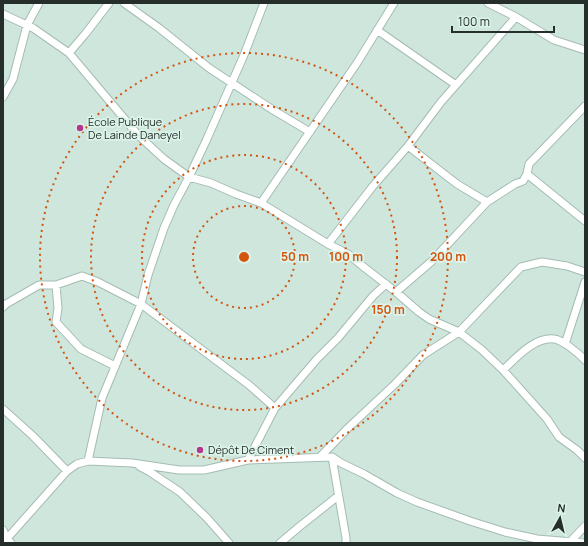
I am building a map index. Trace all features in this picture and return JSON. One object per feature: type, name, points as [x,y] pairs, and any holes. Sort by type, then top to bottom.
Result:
[{"type":"street","points":[[3,97],[13,79],[27,25],[39,3]]},
{"type":"street","points":[[69,53],[109,3]]},
{"type":"street","points":[[124,3],[159,28],[209,68],[272,110],[310,132]]},
{"type":"street","points":[[88,460],[102,398],[141,304],[148,275],[164,228],[232,83],[264,3]]},
{"type":"street","points":[[261,203],[356,63],[394,3]]},
{"type":"street","points":[[488,3],[516,17],[554,40],[585,50]]},
{"type":"street","points":[[3,14],[33,28],[69,53],[138,135],[164,159],[189,177],[211,183],[261,203],[328,244],[348,254],[429,319],[459,332],[482,350],[503,370],[547,419],[559,437],[585,458]]},
{"type":"street","points":[[328,244],[373,186],[408,146],[441,102],[516,17]]},
{"type":"street","points":[[377,30],[456,85]]},
{"type":"street","points":[[396,292],[432,261],[487,202],[515,184],[523,181],[527,174],[529,164],[585,106]]},
{"type":"street","points":[[408,146],[457,184],[487,202]]},
{"type":"street","points":[[527,174],[585,222]]},
{"type":"street","points":[[320,458],[348,428],[423,355],[459,332],[522,267],[542,262],[567,266],[585,272]]},
{"type":"street","points":[[3,307],[40,284],[56,285],[82,276],[98,282],[141,304],[249,385],[275,408]]},
{"type":"street","points":[[565,344],[585,282]]},
{"type":"street","points":[[248,460],[275,408],[317,359],[338,338],[373,296],[386,284]]},
{"type":"street","points":[[56,285],[58,308],[56,322],[81,349],[115,366]]},
{"type":"street","points":[[503,370],[525,350],[541,341],[556,339],[572,348],[585,360]]},
{"type":"street","points":[[3,409],[33,436],[67,471]]},
{"type":"street","points":[[332,457],[346,543]]},
{"type":"street","points":[[7,542],[67,471],[77,464],[88,460],[132,463],[179,470],[204,470],[248,460],[332,457],[369,476],[397,493],[464,519],[505,532],[570,543],[585,543]]},
{"type":"street","points":[[132,463],[150,472],[180,492],[207,518],[229,543]]},
{"type":"street","points":[[280,543],[304,522],[338,496]]},
{"type":"street","points":[[570,543],[585,526]]},
{"type":"street","points":[[3,530],[7,542]]},
{"type":"place","name":"École Publique De Lainde Daneyel","points":[[80,128]]},
{"type":"place","name":"Dépôt De Ciment","points":[[200,450]]}]
